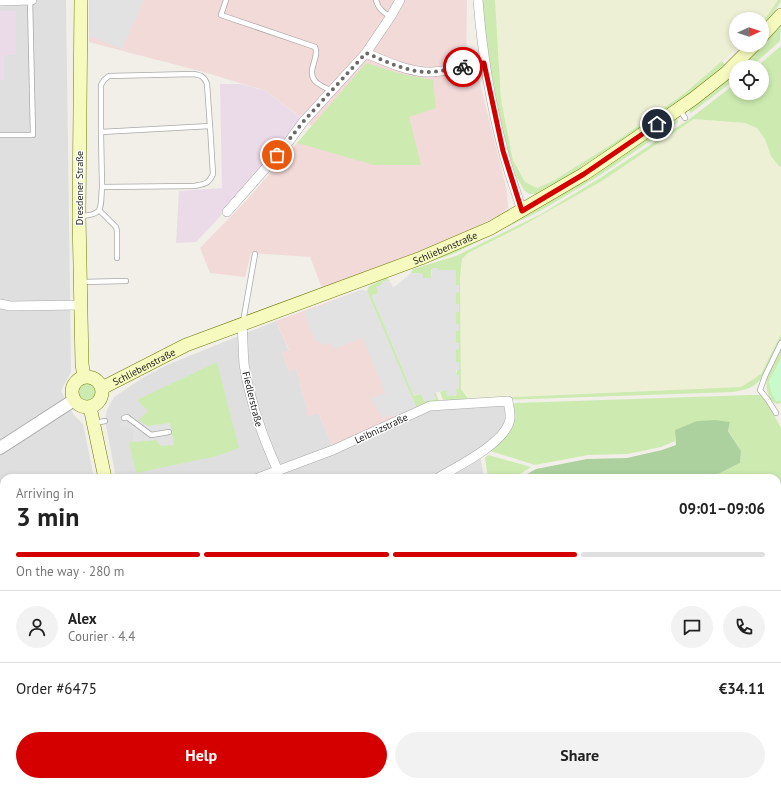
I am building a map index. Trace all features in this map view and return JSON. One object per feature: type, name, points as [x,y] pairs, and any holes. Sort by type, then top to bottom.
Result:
[{"type":"main road","name":"Dresdener Straße","points":[[81,0],[79,216],[80,305],[82,364],[84,377]]},
{"type":"main road","points":[[769,28],[781,15]]},
{"type":"main road","name":"Schliebenstraße","points":[[102,388],[186,345],[421,258],[491,228],[584,174],[682,114],[747,52]]},
{"type":"main road","points":[[84,377],[93,378],[102,388],[102,393],[98,402],[90,407],[81,406],[74,400],[72,395],[73,386],[84,377]]},
{"type":"main road","points":[[90,407],[100,422],[105,474]]},
{"type":"street","points":[[0,1],[31,0]]},
{"type":"street","points":[[227,212],[331,91],[366,53],[400,0]]},
{"type":"street","points":[[478,0],[484,63],[503,151],[522,211]]},
{"type":"street","points":[[366,53],[393,65],[426,72],[484,63]]},
{"type":"street","points":[[0,304],[10,306],[80,305]]},
{"type":"street","name":"Fiedlerstraße","points":[[242,324],[244,363],[248,389],[266,446],[278,471]]},
{"type":"street","points":[[2,445],[74,400]]},
{"type":"street","name":"Leibnizstraße","points":[[269,474],[333,450],[430,406],[508,402],[510,422],[504,433],[482,451],[445,474]]},
{"type":"lane","points":[[0,135],[33,136],[31,0]]},
{"type":"lane","points":[[226,0],[221,15],[314,47],[317,51],[312,76],[317,83],[331,91]]},
{"type":"lane","points":[[376,0],[377,4],[385,14],[391,16]]},
{"type":"lane","points":[[79,216],[91,215],[100,210],[102,187],[101,86],[104,80],[109,76],[122,75],[202,75],[207,84],[210,126],[213,174],[209,182],[194,186],[102,187]]},
{"type":"lane","points":[[101,132],[210,126]]},
{"type":"lane","points":[[100,210],[116,227],[117,258]]},
{"type":"lane","points":[[242,324],[255,254]]},
{"type":"lane","points":[[80,282],[126,281]]},
{"type":"lane","points":[[776,413],[760,390],[781,343]]},
{"type":"lane","points":[[124,418],[127,417],[151,435],[169,432]]},
{"type":"shaded area","points":[[0,0],[66,0],[71,372],[61,391],[74,415],[83,424],[93,474],[0,474]]},
{"type":"shaded area","points":[[89,0],[467,0],[466,73],[479,79],[507,191],[508,208],[496,217],[422,253],[322,288],[310,257],[251,253],[245,277],[210,273],[200,248],[245,202],[312,126],[266,91],[207,73],[89,42]]},
{"type":"shaded area","points":[[89,0],[144,0],[122,49],[89,36]]},
{"type":"shaded area","points":[[0,11],[16,11],[16,55],[4,55],[4,80],[0,80]]},
{"type":"shaded area","points":[[220,84],[241,84],[266,91],[302,119],[273,156],[196,242],[176,243],[179,191],[222,188]]},
{"type":"shaded area","points":[[432,268],[438,268],[439,270],[456,270],[456,285],[459,285],[459,292],[456,293],[456,304],[459,304],[459,312],[456,312],[456,324],[459,324],[459,331],[456,331],[456,343],[459,343],[459,349],[456,350],[456,362],[459,362],[459,370],[456,370],[456,375],[459,375],[459,389],[456,389],[457,395],[447,396],[446,390],[434,393],[436,399],[424,401],[422,395],[419,394],[414,396],[372,296],[378,293],[376,287],[383,284],[382,282],[387,280],[388,282],[390,281],[393,287],[411,273],[423,274],[423,278],[431,278]]},
{"type":"shaded area","points":[[361,290],[367,291],[417,409],[333,448],[318,413],[309,417],[296,369],[289,372],[282,353],[289,350],[276,321]]},
{"type":"shaded area","points":[[361,290],[367,291],[416,407],[394,417],[390,415],[382,418],[371,398],[385,393],[363,338],[334,349],[331,343],[324,345],[315,340],[304,314],[307,311]]},
{"type":"shaded area","points":[[276,321],[289,351],[282,353],[289,371],[296,369],[309,416],[318,413],[335,452],[430,410],[506,405],[506,422],[500,433],[479,449],[483,474],[115,474],[105,420],[107,410],[114,397],[144,377],[167,365]]},
{"type":"shaded area","points":[[126,413],[148,426],[170,423],[174,445],[161,446],[156,440],[133,442],[133,428],[120,426],[121,422],[124,420],[122,414]]},
{"type":"green space","points":[[482,0],[495,0],[501,100],[513,160],[525,182],[537,188],[553,181],[612,144],[685,93],[722,61],[725,65],[707,82],[615,147],[539,194],[529,194],[524,190],[516,176],[507,148],[492,85]]},
{"type":"green space","points":[[495,0],[778,0],[769,13],[729,12],[729,52],[733,52],[685,93],[612,144],[553,181],[537,188],[525,182],[513,160],[501,100]]},
{"type":"green space","points":[[778,0],[781,0],[769,18],[769,13]]},
{"type":"green space","points":[[781,23],[780,41],[769,51],[769,36]]},
{"type":"green space","points":[[781,46],[781,167],[771,156],[765,139],[757,128],[745,123],[694,119],[602,181],[520,227],[468,253],[462,259],[460,278],[461,389],[468,399],[741,387],[761,374],[781,334],[781,339],[761,379],[749,388],[734,392],[444,402],[440,392],[447,389],[456,396],[456,389],[459,389],[459,375],[456,375],[459,362],[456,362],[456,350],[458,343],[456,343],[456,331],[458,324],[456,324],[456,312],[459,311],[459,305],[456,304],[456,292],[459,292],[459,285],[456,285],[456,270],[431,270],[431,278],[423,278],[423,274],[411,273],[413,269],[456,256],[541,214],[600,178],[691,118],[729,88],[729,100],[769,100],[769,60],[764,60]]},
{"type":"green space","points":[[753,52],[768,52],[759,60],[745,60]]},
{"type":"green space","points":[[366,63],[401,74],[433,80],[436,108],[409,117],[421,165],[374,165],[297,143]]},
{"type":"green space","points":[[729,75],[729,84],[691,113],[689,111],[690,108]]},
{"type":"green space","points":[[677,117],[678,122],[599,176],[540,211],[455,253],[435,259]]},
{"type":"green space","points":[[694,119],[745,123],[757,128],[765,139],[771,156],[781,167],[781,334],[761,374],[741,387],[468,399],[461,389],[460,278],[462,259],[468,253],[520,227],[602,181]]},
{"type":"green space","points":[[387,278],[390,281],[382,282],[383,284],[378,293],[372,296],[414,396],[420,394],[422,395],[424,401],[436,399],[434,393],[436,393],[439,402],[417,409],[367,291],[369,286]]},
{"type":"green space","points":[[781,348],[781,359],[769,382],[776,401],[781,401],[781,403],[777,404],[769,396],[766,381],[769,370]]},
{"type":"green space","points":[[781,359],[781,401],[776,401],[770,389],[770,384],[772,375]]},
{"type":"green space","points":[[217,362],[239,448],[217,456],[136,473],[129,442],[156,440],[148,426],[138,421],[148,411],[137,400]]},
{"type":"green space","points":[[87,382],[93,385],[96,391],[93,397],[87,400],[81,397],[78,391],[81,385]]},
{"type":"green space","points":[[761,395],[766,400],[781,428],[781,474],[718,474],[740,463],[741,451],[728,430],[730,423],[676,430],[675,441],[661,447],[627,454],[588,455],[535,465],[487,450],[505,434],[512,408],[515,403]]},
{"type":"green space","points":[[715,420],[730,422],[728,431],[741,451],[740,463],[718,474],[527,474],[536,469],[587,459],[627,458],[662,450],[676,445],[675,430],[697,421]]},
{"type":"green space","points":[[488,455],[531,467],[520,474],[487,474],[485,458]]},
{"type":"way so far","points":[[277,155],[303,122],[366,53],[393,65],[426,72],[463,67]]},
{"type":"route","points":[[463,67],[484,63],[503,151],[522,211],[584,174],[657,124]]}]
